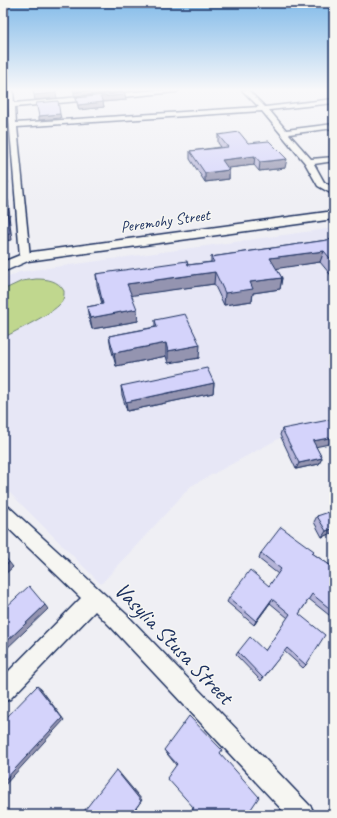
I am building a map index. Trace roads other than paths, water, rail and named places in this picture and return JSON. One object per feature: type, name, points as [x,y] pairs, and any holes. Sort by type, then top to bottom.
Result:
[{"type":"street","points":[[13,128],[13,163],[25,257]]},
{"type":"street","points":[[281,128],[309,162],[314,174],[321,184],[334,192]]},
{"type":"street","points":[[284,132],[316,128]]},
{"type":"street","points":[[309,162],[334,159]]},
{"type":"street","name":"Peremohy Street","points":[[3,268],[25,257],[334,215]]},
{"type":"street","name":"Vasylia Stusa Street","points":[[3,512],[119,621],[303,815]]},
{"type":"street","points":[[3,692],[94,598]]}]
